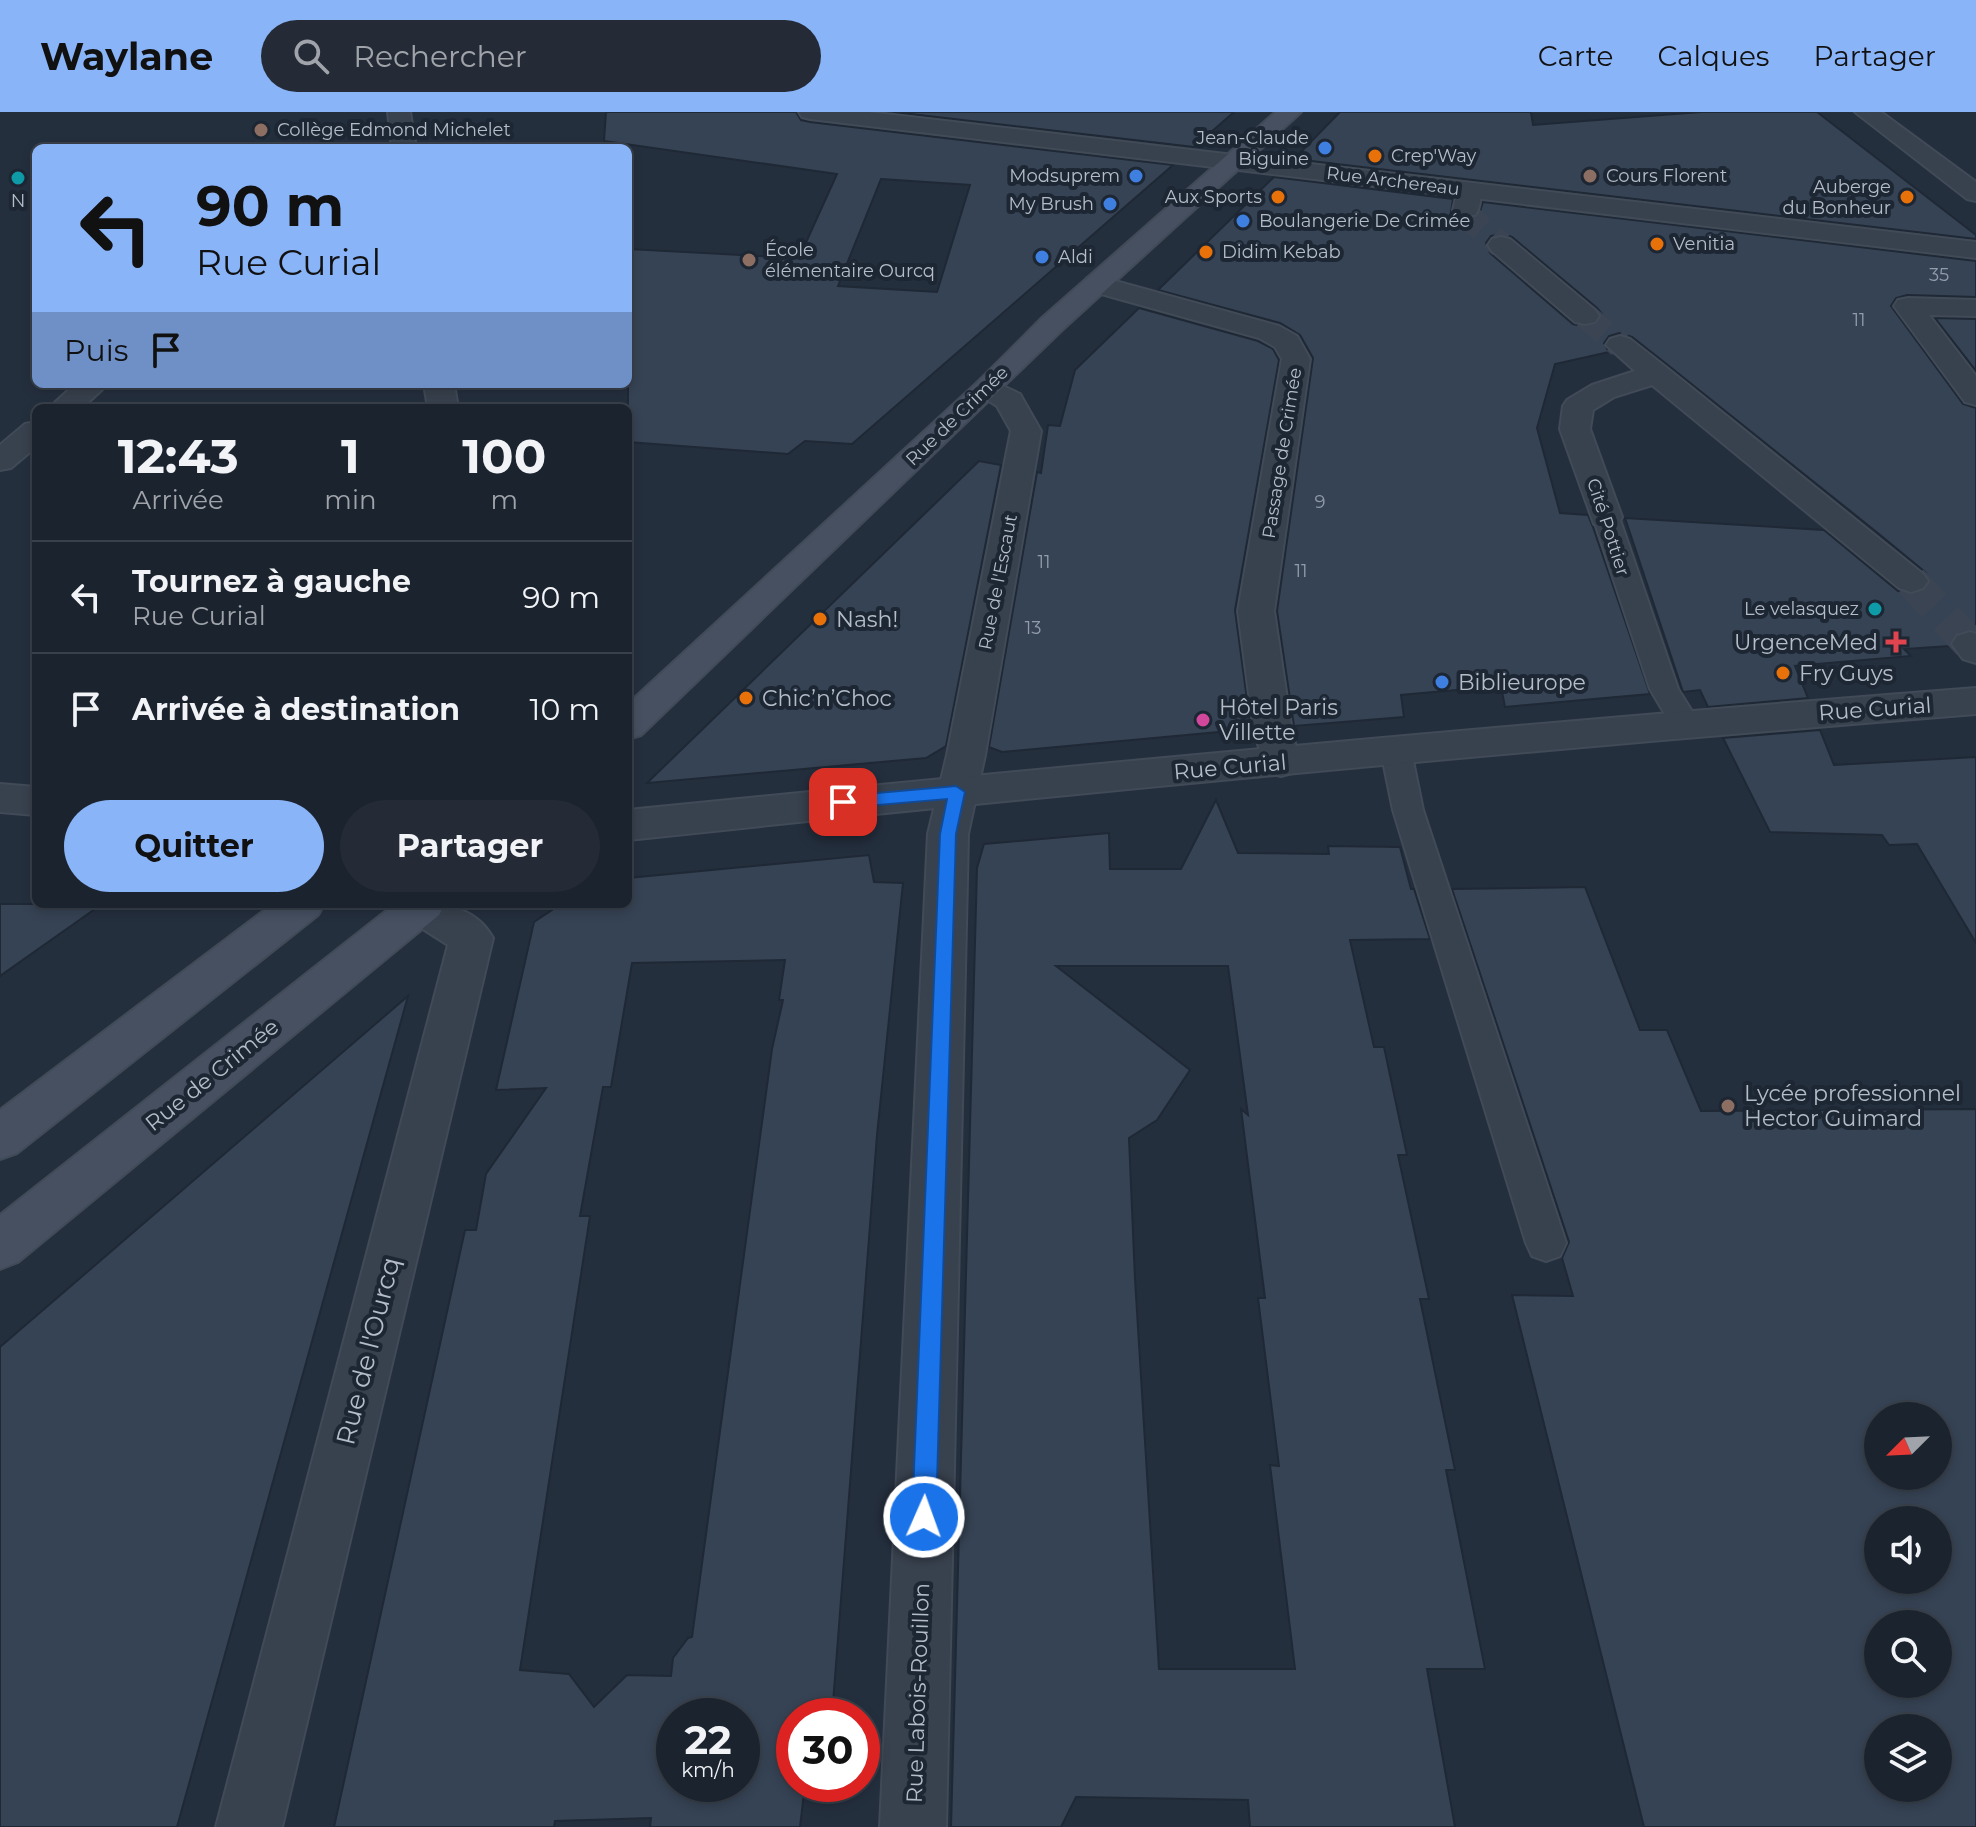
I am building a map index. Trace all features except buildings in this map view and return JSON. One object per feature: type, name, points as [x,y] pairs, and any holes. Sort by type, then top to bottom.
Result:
[{"type":"main road","name":"Rue de Crimée","points":[[632,722],[1097,284],[1290,112]]},
{"type":"main road","points":[[0,1138],[298,908]]},
{"type":"main road","name":"Rue de Crimée","points":[[0,1246],[416,908]]},
{"type":"street","points":[[399,112],[403,144]]},
{"type":"street","name":"Rue Archereau","points":[[810,112],[890,117],[1235,163],[1467,200],[1976,250]]},
{"type":"street","points":[[1866,112],[1976,194]]},
{"type":"street","points":[[1501,245],[1585,316]]},
{"type":"street","name":"Passage de Crimée","points":[[1097,284],[1269,332],[1287,342],[1296,359],[1256,611],[1273,732],[1281,762]]},
{"type":"street","points":[[1976,308],[1908,306],[1976,396]]},
{"type":"street","points":[[1620,345],[1911,581]]},
{"type":"street","name":"Cité Pottier","points":[[1606,517],[1575,429],[1578,406],[1603,391],[1657,374]]},
{"type":"street","points":[[69,404],[88,388]]},
{"type":"street","name":"Rue de l'Escaut","points":[[956,792],[966,755],[1026,431],[1009,400],[988,388]]},
{"type":"street","points":[[0,461],[32,434]]},
{"type":"street","name":"Rue Curial","points":[[632,825],[757,809],[1685,724],[1976,701]]},
{"type":"street","name":"Rue Labois-Rouillon","points":[[913,1827],[948,834],[956,792]]},
{"type":"street","points":[[0,798],[32,801]]},
{"type":"street","name":"Rue de l'Ourcq","points":[[249,1827],[471,938],[425,908]]},
{"type":"lane","name":"Cité Pottier","points":[[1606,517],[1664,689],[1685,724]]},
{"type":"lane","points":[[1396,751],[1408,810],[1546,1243]]},
{"type":"tunnel","points":[[1466,210],[1467,216],[1501,245]]},
{"type":"tunnel","points":[[1585,316],[1620,345]]},
{"type":"tunnel","points":[[1911,581],[1970,644]]},
{"type":"place","name":"Collège Edmond Michelet","points":[[261,130]]},
{"type":"place","name":"Jean-Claude Biguine","points":[[1325,148]]},
{"type":"place","name":"Crep'Way","points":[[1375,156]]},
{"type":"place","name":"Modsuprem","points":[[1136,176]]},
{"type":"place","name":"Cours Florent","points":[[1590,176]]},
{"type":"place","name":"N","points":[[18,178]]},
{"type":"place","name":"Aux Sports","points":[[1278,197]]},
{"type":"place","name":"Auberge du Bonheur","points":[[1907,197]]},
{"type":"place","name":"My Brush","points":[[1110,204]]},
{"type":"place","name":"Boulangerie De Crimée","points":[[1243,221]]},
{"type":"place","name":"Venitia","points":[[1657,244]]},
{"type":"place","name":"Didim Kebab","points":[[1206,252]]},
{"type":"place","name":"Aldi","points":[[1042,257]]},
{"type":"place","name":"École élémentaire Ourcq","points":[[749,260]]},
{"type":"place","name":"Le velasquez","points":[[1875,609]]},
{"type":"place","name":"Nash!","points":[[820,619]]},
{"type":"place","name":"UrgenceMed","points":[[1896,642]]},
{"type":"place","name":"Fry Guys","points":[[1783,673]]},
{"type":"place","name":"Biblieurope","points":[[1442,682]]},
{"type":"place","name":"Chic’n’Choc","points":[[746,698]]},
{"type":"place","name":"Hôtel Paris Villette","points":[[1203,720]]},
{"type":"place","name":"Lycée professionnel Hector Guimard","points":[[1728,1106]]},
{"type":"route","points":[[843,802],[956,792],[948,834],[924,1517]]}]
